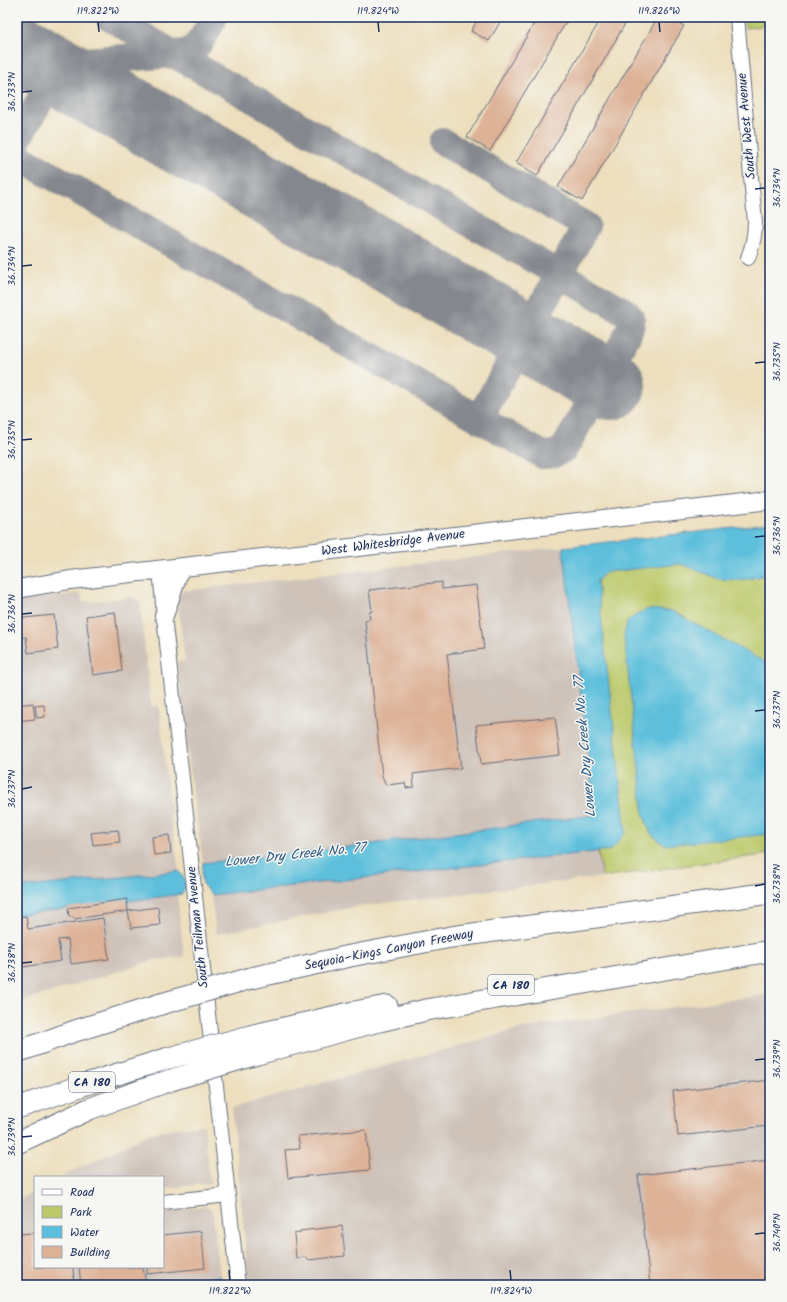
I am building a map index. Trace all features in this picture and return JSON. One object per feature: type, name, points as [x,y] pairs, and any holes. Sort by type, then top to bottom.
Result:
[{"type":"highway","name":"Sequoia–Kings Canyon Freeway","points":[[17,1052],[75,1031],[160,1004],[251,978],[350,956],[451,937],[770,894]]},
{"type":"highway","points":[[17,1143],[89,1109],[171,1080],[255,1044],[364,1024],[426,1010],[770,951]]},
{"type":"highway","name":"CA 180","points":[[17,1108],[83,1085],[169,1058],[255,1044]]},
{"type":"main road","name":"West Whitesbridge Avenue","points":[[17,589],[70,580],[160,569],[180,568],[770,500]]},
{"type":"main road","points":[[164,616],[180,568]]},
{"type":"main road","points":[[17,577],[70,580]]},
{"type":"street","name":"South West Avenue","points":[[737,17],[755,222],[753,246],[748,258]]},
{"type":"street","name":"South Teilman Avenue","points":[[160,569],[238,1285]]},
{"type":"street","points":[[164,1202],[228,1194]]},
{"type":"shaded area","points":[[563,547],[577,675],[595,815],[348,847],[203,863],[192,788],[177,662],[185,661],[177,597],[183,591]]},
{"type":"shaded area","points":[[81,593],[83,602],[133,597],[140,602],[151,707],[159,706],[171,820],[179,871],[17,888],[17,601]]},
{"type":"shaded area","points":[[598,851],[602,877],[360,906],[216,934],[211,895]]},
{"type":"shaded area","points":[[177,894],[184,957],[154,960],[17,1003],[17,915]]},
{"type":"shaded area","points":[[770,994],[770,1285],[249,1285],[232,1108],[523,1028]]},
{"type":"shaded area","points":[[204,1125],[210,1183],[164,1189],[164,1176],[63,1176],[149,1134],[170,1129]]},
{"type":"shaded area","points":[[34,1192],[34,1268],[164,1268],[164,1211],[205,1206],[210,1208],[213,1214],[220,1276],[141,1285],[17,1285],[17,1201]]},
{"type":"green space","points":[[744,17],[770,17],[770,25],[745,28]]},
{"type":"green space","points":[[681,563],[719,579],[758,577],[770,572],[770,854],[602,877],[598,851],[611,850],[597,581],[606,572]]},
{"type":"water","name":"Lower Dry Creek No. 77","points":[[770,524],[770,572],[758,577],[739,580],[719,579],[681,564],[606,572],[597,581],[626,832],[611,850],[211,895],[203,884],[203,863],[348,847],[595,815],[563,547]]},
{"type":"water","points":[[648,609],[672,611],[770,665],[770,834],[665,845],[651,834],[644,816],[624,635],[628,620]]},
{"type":"water","points":[[179,871],[185,882],[185,887],[182,894],[17,915],[17,888]]},
{"type":"water","points":[[220,1276],[221,1285],[141,1285]]},
{"type":"building","points":[[479,17],[503,17],[489,41],[471,31]]},
{"type":"building","points":[[538,17],[569,17],[490,151],[467,137]]},
{"type":"building","points":[[602,17],[629,17],[537,176],[516,163]]},
{"type":"building","points":[[658,17],[668,17],[684,26],[582,201],[558,187]]},
{"type":"building","points":[[442,582],[442,589],[476,585],[484,649],[447,654],[461,768],[413,774],[414,787],[406,788],[405,783],[386,785],[382,776],[365,620],[370,619],[369,612],[372,611],[369,590]]},
{"type":"building","points":[[115,612],[122,671],[93,675],[86,616]]},
{"type":"building","points":[[54,615],[58,649],[28,653],[26,637],[17,638],[17,616],[24,616],[24,618]]},
{"type":"building","points":[[33,703],[35,719],[17,721],[17,705]]},
{"type":"building","points":[[44,705],[45,717],[37,718],[35,706]]},
{"type":"building","points":[[555,717],[560,755],[481,764],[476,725]]},
{"type":"building","points":[[17,751],[21,774],[17,775]]},
{"type":"building","points":[[118,830],[120,842],[93,845],[91,833]]},
{"type":"building","points":[[169,835],[171,853],[154,855],[152,837]]},
{"type":"building","points":[[127,899],[128,911],[74,919],[73,917],[69,917],[68,908]]},
{"type":"building","points":[[158,907],[160,925],[131,928],[128,911]]},
{"type":"building","points":[[26,916],[28,929],[103,918],[109,959],[71,964],[68,939],[58,940],[61,961],[17,968],[17,917]]},
{"type":"building","points":[[770,1080],[770,1110],[766,1111],[768,1126],[678,1136],[673,1091]]},
{"type":"building","points":[[366,1130],[370,1170],[288,1178],[285,1150],[300,1149],[298,1136]]},
{"type":"building","points":[[770,1160],[770,1282],[739,1285],[650,1285],[638,1175]]},
{"type":"building","points":[[342,1226],[345,1256],[308,1260],[306,1257],[296,1258],[294,1234],[300,1233],[300,1231]]},
{"type":"building","points":[[201,1231],[205,1268],[147,1274],[147,1268],[164,1268],[164,1235]]},
{"type":"building","points":[[34,1233],[34,1268],[73,1268],[74,1285],[17,1285],[17,1234]]},
{"type":"building","points":[[79,1268],[143,1268],[146,1284],[135,1285],[81,1285]]},
{"type":"taxiway","points":[[109,17],[624,311],[630,317],[631,325],[626,338],[617,353],[607,364],[596,369],[573,364]]},
{"type":"taxiway","points":[[48,64],[186,53],[199,43],[213,20]]},
{"type":"taxiway","points":[[17,140],[58,70]]},
{"type":"taxiway","points":[[443,142],[586,226],[479,419]]},
{"type":"taxiway","points":[[17,156],[543,455],[554,454],[564,449],[594,396],[594,385],[590,377],[573,364]]},
{"type":"runway","points":[[17,47],[611,385]]}]
